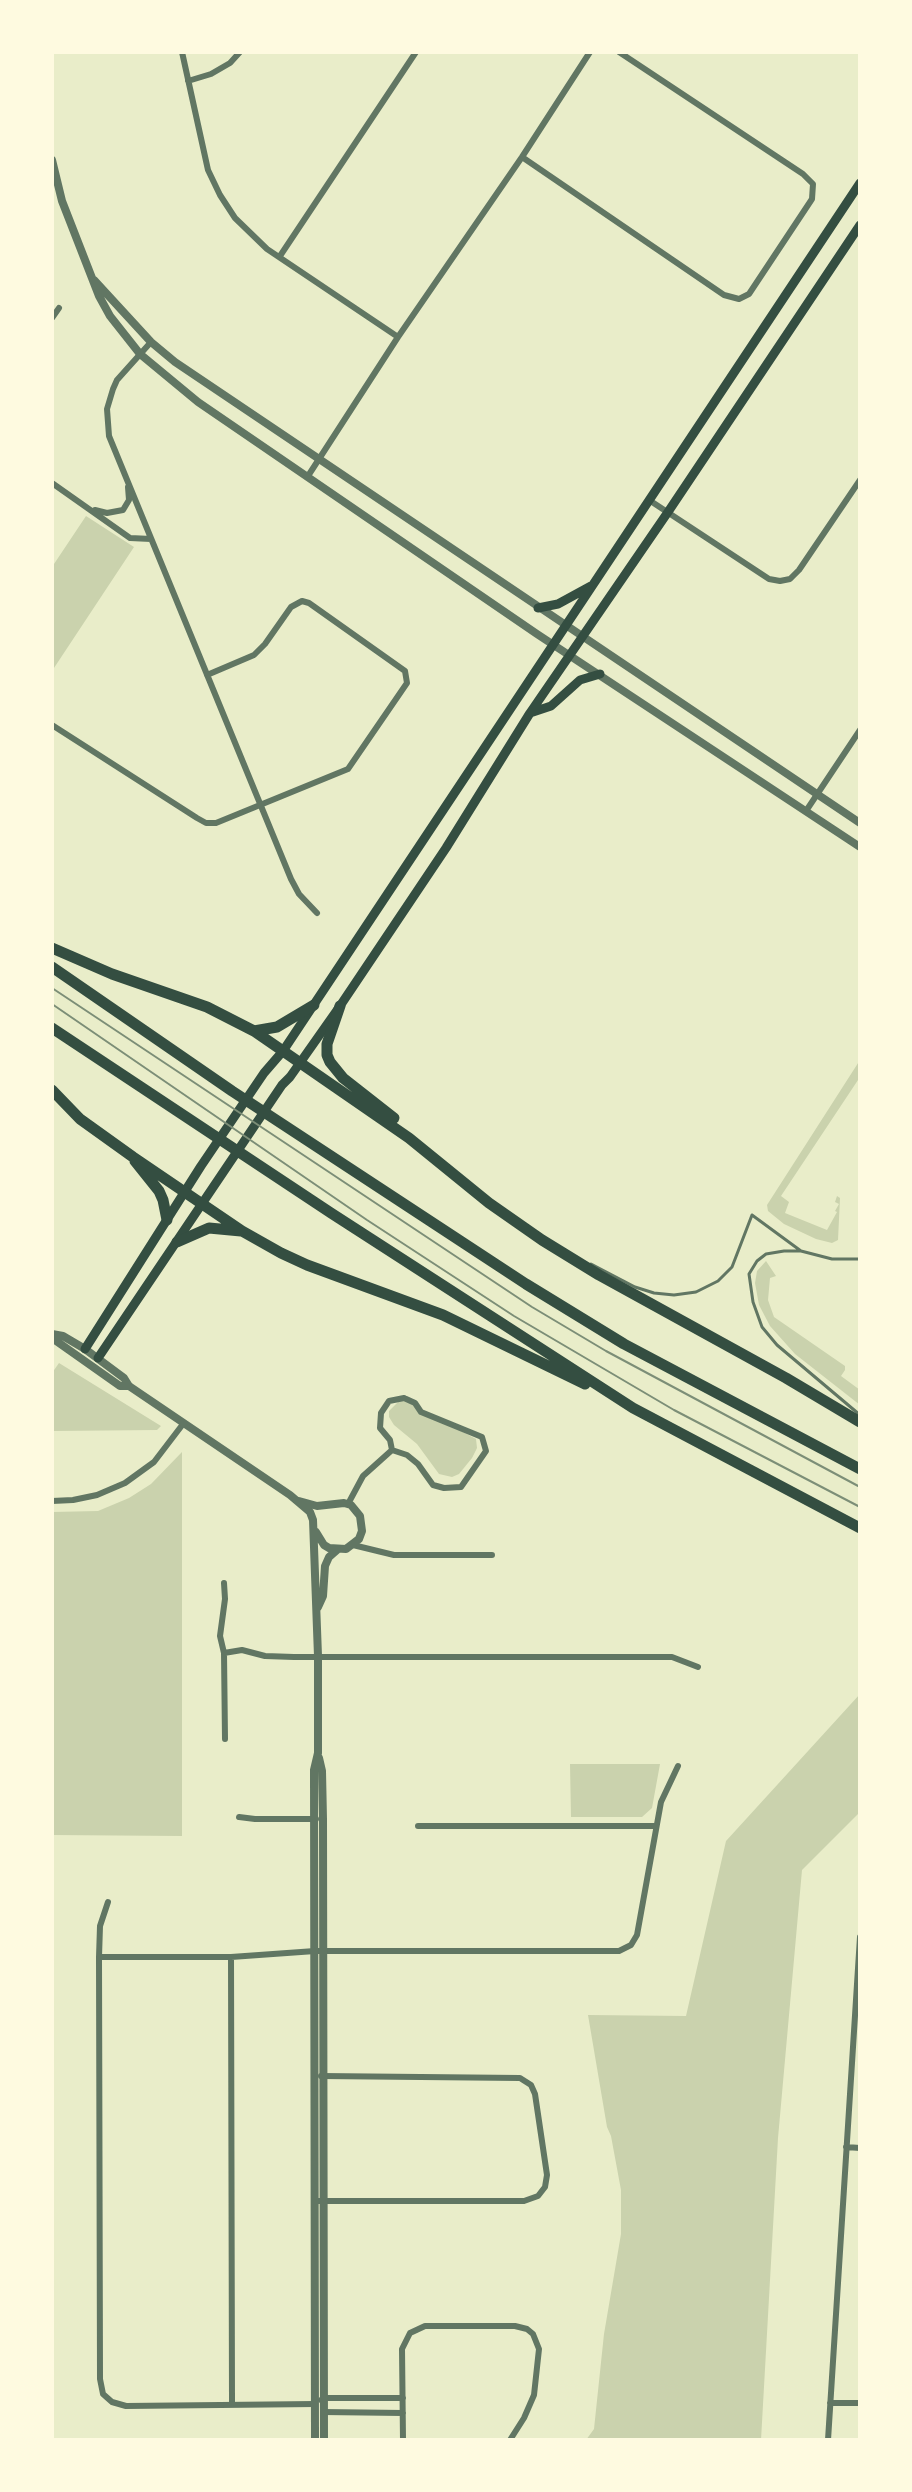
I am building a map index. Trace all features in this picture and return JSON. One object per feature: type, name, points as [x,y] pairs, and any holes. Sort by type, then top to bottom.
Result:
[{"type":"highway","points":[[52,948],[112,974],[207,1007],[254,1031],[409,1138],[489,1203],[558,1250],[860,1422]]},
{"type":"highway","points":[[52,967],[232,1091],[538,1292],[624,1344],[860,1469]]},
{"type":"highway","points":[[254,1031],[277,1027],[314,1005]]},
{"type":"highway","points":[[340,1006],[327,1044],[330,1062],[343,1078],[399,1123],[409,1138]]},
{"type":"highway","points":[[52,1028],[633,1408]]},
{"type":"highway","points":[[52,1090],[80,1119],[242,1231],[307,1265],[456,1321],[633,1408],[860,1528]]},
{"type":"highway","points":[[133,1157],[159,1191],[167,1220]]},
{"type":"highway","points":[[177,1242],[209,1228],[242,1231]]},
{"type":"main road","points":[[82,1353],[201,1166],[314,1005],[860,183]]},
{"type":"main road","points":[[95,1362],[282,1085],[340,1006],[446,848],[530,713],[860,225]]},
{"type":"main road","points":[[538,608],[558,604],[594,584]]},
{"type":"main road","points":[[530,713],[551,706],[580,680],[600,674]]},
{"type":"street","points":[[182,52],[205,159],[220,195],[245,229],[398,337]]},
{"type":"street","points":[[188,81],[211,74],[230,63],[240,52]]},
{"type":"street","points":[[280,256],[416,52]]},
{"type":"street","points":[[308,476],[590,52]]},
{"type":"street","points":[[522,157],[724,295],[739,299],[749,294],[812,199],[813,184],[803,174],[619,52]]},
{"type":"street","points":[[52,160],[71,229],[99,296],[110,316],[140,354],[198,402],[553,645],[860,847]]},
{"type":"street","points":[[94,279],[151,342],[175,362],[860,823]]},
{"type":"street","points":[[52,318],[59,308]]},
{"type":"street","points":[[151,342],[117,380],[107,409],[109,436],[296,889],[317,913]]},
{"type":"street","points":[[649,500],[769,579],[786,581],[799,570],[860,480]]},
{"type":"street","points":[[88,507],[107,513],[123,510],[129,500],[128,481]]},
{"type":"street","points":[[52,483],[130,538],[151,539]]},
{"type":"street","points":[[52,725],[206,823],[221,822],[348,769],[405,689],[407,676],[402,669],[302,601],[291,607],[254,655],[207,675]]},
{"type":"street","points":[[806,811],[860,730]]},
{"type":"street","points":[[52,1336],[63,1336],[82,1353],[124,1378],[129,1386],[183,1424],[299,1501],[310,1512],[324,1545],[337,1550]]},
{"type":"street","points":[[404,1398],[415,1403],[421,1412],[482,1437],[486,1451],[461,1487],[444,1488],[433,1485],[418,1464],[407,1455],[392,1450],[390,1440],[380,1428],[381,1413],[389,1401],[404,1398]]},
{"type":"street","points":[[52,1501],[97,1495],[125,1483],[154,1462],[183,1424]]},
{"type":"street","points":[[348,1504],[363,1476],[392,1450]]},
{"type":"street","points":[[299,1501],[317,1506],[348,1504],[360,1516],[362,1531],[371,1549]]},
{"type":"street","points":[[315,1529],[313,1564],[318,1608],[318,1753],[314,1770],[319,1819],[319,2201],[315,2440]]},
{"type":"street","points":[[353,1545],[362,1531]]},
{"type":"street","points":[[318,1608],[329,1557],[337,1550],[353,1545],[394,1555],[492,1555]]},
{"type":"street","points":[[224,1583],[220,1628],[224,1653],[225,1739]]},
{"type":"street","points":[[224,1653],[242,1650],[265,1656],[672,1657],[698,1667]]},
{"type":"street","points":[[99,1957],[231,1957],[319,1951],[624,1949],[631,1945],[637,1935],[661,1802],[678,1766]]},
{"type":"street","points":[[239,1817],[319,1819]]},
{"type":"street","points":[[418,1826],[656,1826]]},
{"type":"street","points":[[108,1902],[100,1926],[99,1957],[100,2387],[107,2398],[126,2406],[315,2404],[324,2398],[403,2398]]},
{"type":"street","points":[[828,2440],[860,1937]]},
{"type":"street","points":[[231,1957],[232,2405]]},
{"type":"street","points":[[319,2076],[520,2078],[531,2085],[535,2094],[547,2175],[545,2187],[538,2196],[524,2201],[319,2201]]},
{"type":"street","points":[[846,2147],[860,2148]]},
{"type":"street","points":[[319,2201],[324,2440]]},
{"type":"street","points":[[403,2440],[402,2349],[407,2336],[425,2326],[521,2327],[530,2331],[538,2341],[530,2405],[510,2440]]},
{"type":"street","points":[[830,2403],[860,2403]]},
{"type":"street","points":[[315,2404],[324,2413],[403,2413]]},
{"type":"lane","points":[[558,1250],[569,1252],[635,1287],[654,1293],[686,1295],[707,1288],[732,1267],[752,1215],[801,1251]]},
{"type":"lane","points":[[860,1259],[832,1259],[801,1251],[784,1251],[766,1254],[749,1274],[753,1302],[762,1327],[777,1345],[860,1415]]},
{"type":"green space","points":[[86,516],[134,547],[52,671],[52,567]]},
{"type":"green space","points":[[860,1060],[858,1080],[781,1196],[789,1202],[785,1213],[827,1230],[837,1212],[837,1196],[840,1198],[838,1240],[832,1243],[784,1224],[768,1211],[767,1205]]},
{"type":"green space","points":[[766,1261],[776,1276],[770,1278],[768,1300],[774,1317],[845,1366],[841,1376],[860,1390],[860,1405],[795,1354],[770,1326],[759,1305],[755,1283],[757,1271]]},
{"type":"green space","points":[[59,1363],[161,1426],[157,1430],[52,1431],[52,1373]]},
{"type":"green space","points":[[400,1400],[409,1400],[476,1439],[477,1448],[459,1474],[452,1477],[439,1474],[417,1444],[394,1425],[389,1411]]},
{"type":"green space","points":[[182,1452],[182,1836],[52,1835],[52,1512],[98,1511],[129,1498],[151,1484]]},
{"type":"green space","points":[[860,1694],[860,1812],[802,1870],[778,2138],[761,2440],[586,2440],[594,2429],[604,2334],[621,2234],[621,2190],[588,2015],[686,2016],[726,1841]]},
{"type":"green space","points":[[570,1764],[660,1764],[652,1808],[642,1817],[571,1817]]},
{"type":"tram line","points":[[52,988],[532,1307],[606,1351],[860,1487]]},
{"type":"tram line","points":[[52,1004],[367,1220],[514,1316],[674,1410],[860,1507]]}]
